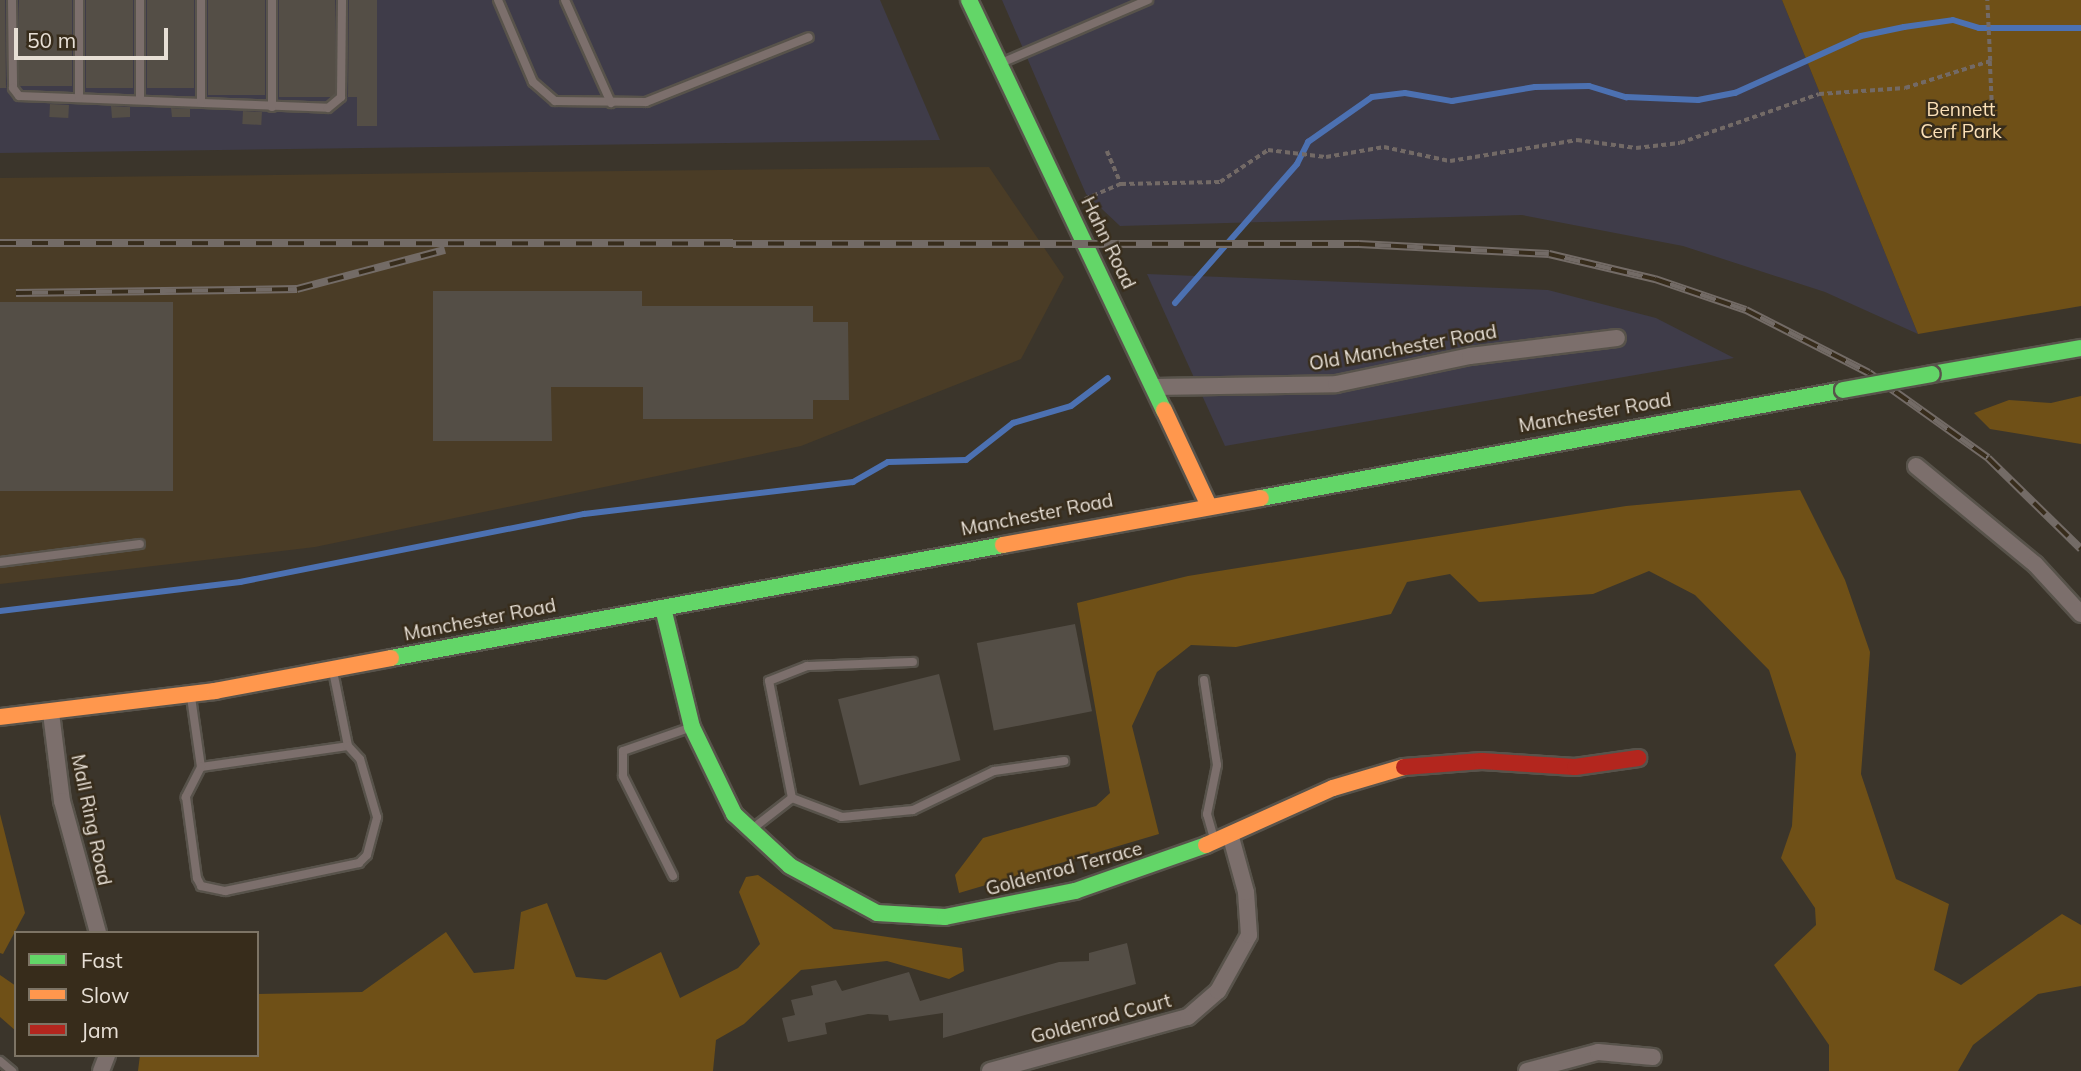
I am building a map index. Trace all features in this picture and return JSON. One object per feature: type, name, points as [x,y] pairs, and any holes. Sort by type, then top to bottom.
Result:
[{"type":"main road","name":"Hahn Road","points":[[969,0],[1208,504]]},
{"type":"main road","name":"Manchester Road","points":[[0,717],[51,713],[191,694],[332,669],[1208,504],[2081,348]]},
{"type":"main road","name":"Goldenrod Terrace","points":[[663,608],[692,727],[709,769],[750,831],[845,901],[901,917],[1006,908],[1224,840],[1333,788],[1400,767],[1482,761],[1575,767],[1638,758]]},
{"type":"street","name":"Old Manchester Road","points":[[1154,387],[1336,384],[1471,356],[1617,338]]},
{"type":"street","points":[[1916,466],[2035,564],[2081,614]]},
{"type":"street","name":"Mall Ring Road","points":[[51,713],[62,801],[97,931]]},
{"type":"street","name":"Goldenrod Court","points":[[990,1071],[1188,1017],[1217,991],[1249,935],[1246,892],[1224,840]]},
{"type":"street","points":[[1527,1071],[1598,1052],[1653,1057]]},
{"type":"lane","points":[[12,0],[16,94],[140,97],[272,107],[332,107],[340,100],[342,0]]},
{"type":"lane","points":[[79,0],[79,97]]},
{"type":"lane","points":[[140,0],[140,97]]},
{"type":"lane","points":[[201,0],[201,102]]},
{"type":"lane","points":[[272,0],[272,107]]},
{"type":"lane","points":[[498,0],[541,95],[611,103],[646,102],[808,37]]},
{"type":"lane","points":[[565,0],[611,103]]},
{"type":"lane","points":[[999,65],[1148,0]]},
{"type":"lane","points":[[0,562],[140,544]]},
{"type":"lane","points":[[792,798],[769,681],[807,666],[914,662]]},
{"type":"lane","points":[[191,694],[201,767],[186,797],[197,878],[201,887],[225,891],[359,863],[367,855],[377,817],[360,759],[348,746],[332,669]]},
{"type":"lane","points":[[1205,680],[1217,765],[1207,814],[1224,840]]},
{"type":"lane","points":[[673,876],[623,776],[623,751],[692,727]]},
{"type":"lane","points":[[201,767],[348,746]]},
{"type":"lane","points":[[792,798],[842,817],[914,810],[994,771],[1064,761]]},
{"type":"lane","points":[[750,831],[792,798]]},
{"type":"lane","points":[[0,1061],[12,1071]]},
{"type":"path","points":[[1987,0],[1992,103]]},
{"type":"path","points":[[1067,206],[1121,184],[1220,182],[1268,150],[1284,149],[1326,158],[1384,147],[1450,161],[1489,159],[1577,140],[1657,148],[1819,94],[1905,88],[1990,61]]},
{"type":"path","points":[[1107,151],[1121,184]]},
{"type":"shaded area","points":[[0,0],[880,0],[940,140],[0,153]]},
{"type":"shaded area","points":[[1002,0],[1782,0],[1918,334],[1825,292],[1683,246],[1522,215],[1120,226],[1086,194]]},
{"type":"shaded area","points":[[989,167],[1064,277],[1021,359],[801,446],[315,547],[0,584],[0,178]]},
{"type":"shaded area","points":[[1147,274],[1548,290],[1656,318],[1734,358],[1225,446]]},
{"type":"green space","name":"Bennett Cerf Park","points":[[1782,0],[2081,0],[2081,306],[1918,334]]},
{"type":"green space","points":[[2081,396],[2081,444],[1990,429],[1974,413],[2009,400],[2051,403]]},
{"type":"green space","points":[[1800,490],[1845,580],[1870,652],[1861,774],[1896,879],[1949,904],[1934,970],[1961,985],[2062,914],[2081,925],[2081,986],[2038,994],[1973,1045],[1958,1071],[1829,1071],[1829,1045],[1774,965],[1816,925],[1815,908],[1781,858],[1792,826],[1796,754],[1769,670],[1695,595],[1649,571],[1593,594],[1479,602],[1450,574],[1407,582],[1391,614],[1236,647],[1191,645],[1157,672],[1132,726],[1159,834],[959,893],[955,875],[983,838],[1096,806],[1110,793],[1077,603],[1188,576],[1626,506]]},
{"type":"green space","points":[[0,814],[25,913],[3,954],[0,953]]},
{"type":"green space","points":[[758,875],[834,929],[962,948],[964,971],[949,979],[887,961],[801,970],[744,1024],[716,1040],[713,1071],[138,1071],[140,1057],[259,1057],[259,994],[362,992],[446,932],[474,973],[514,969],[521,912],[547,903],[576,977],[606,980],[661,952],[680,998],[738,968],[760,944],[739,892],[746,877]]},
{"type":"green space","points":[[0,975],[14,985],[14,1029],[0,1017]]},
{"type":"building","points":[[0,0],[5,0],[6,88],[0,88]]},
{"type":"building","points":[[19,0],[72,0],[72,86],[19,86]]},
{"type":"building","points":[[86,0],[133,0],[133,88],[86,88]]},
{"type":"building","points":[[147,0],[194,0],[194,88],[147,88]]},
{"type":"building","points":[[208,0],[265,0],[265,95],[208,95]]},
{"type":"building","points":[[279,0],[335,0],[335,97],[279,97]]},
{"type":"building","points":[[349,0],[377,0],[377,126],[357,126],[357,97],[348,97]]},
{"type":"building","points":[[50,104],[69,105],[68,118],[49,117]]},
{"type":"building","points":[[111,106],[130,107],[130,117],[112,118]]},
{"type":"building","points":[[171,108],[190,109],[190,117],[172,117]]},
{"type":"building","points":[[243,111],[262,112],[261,125],[242,124]]},
{"type":"building","points":[[433,291],[642,291],[642,306],[813,306],[813,322],[848,322],[849,400],[813,400],[813,419],[643,419],[643,387],[551,387],[552,441],[433,441]]},
{"type":"building","points":[[0,302],[173,302],[173,491],[0,491]]},
{"type":"building","points":[[1075,624],[1092,711],[994,730],[977,643]]},
{"type":"building","points":[[939,674],[961,760],[860,786],[838,699]]},
{"type":"building","points":[[1127,943],[1136,984],[943,1038],[943,1013],[889,1021],[888,1015],[868,1014],[825,1023],[827,1034],[788,1042],[782,1018],[795,1015],[791,1000],[813,995],[811,986],[836,980],[842,991],[909,972],[920,1001],[1059,962],[1089,961],[1089,953]]},
{"type":"waterway","points":[[1175,303],[1297,164],[1308,142],[1372,97],[1405,93],[1452,101],[1535,87],[1589,86],[1626,97],[1698,100],[1735,93],[1861,36],[1904,27],[1953,20],[1979,28],[2081,28]]},
{"type":"waterway","points":[[0,611],[240,582],[584,514],[853,482],[888,462],[966,460],[1013,423],[1071,406],[1108,378]]},
{"type":"railway","points":[[0,243],[1359,244],[1549,254],[1655,279],[1746,310],[1869,373],[1988,458],[2081,549]]},
{"type":"railway","points":[[16,293],[297,289],[445,250]]},
{"type":"traffic: fast","points":[[969,0],[1164,410]]},
{"type":"traffic: fast","points":[[1932,374],[2081,348]]},
{"type":"traffic: fast","points":[[1843,390],[1932,374]]},
{"type":"traffic: fast","points":[[1261,498],[1843,390]]},
{"type":"traffic: fast","points":[[391,658],[1003,545]]},
{"type":"traffic: fast","points":[[663,608],[692,727],[734,814],[790,866],[877,913],[945,917],[1075,891],[1206,845]]},
{"type":"traffic: slow","points":[[1164,410],[1208,504]]},
{"type":"traffic: slow","points":[[1003,545],[1261,498]]},
{"type":"traffic: slow","points":[[0,717],[215,691],[391,658]]},
{"type":"traffic: slow","points":[[1206,845],[1333,788],[1404,767]]},
{"type":"traffic: jam","points":[[1404,767],[1482,761],[1575,767],[1638,758]]}]
